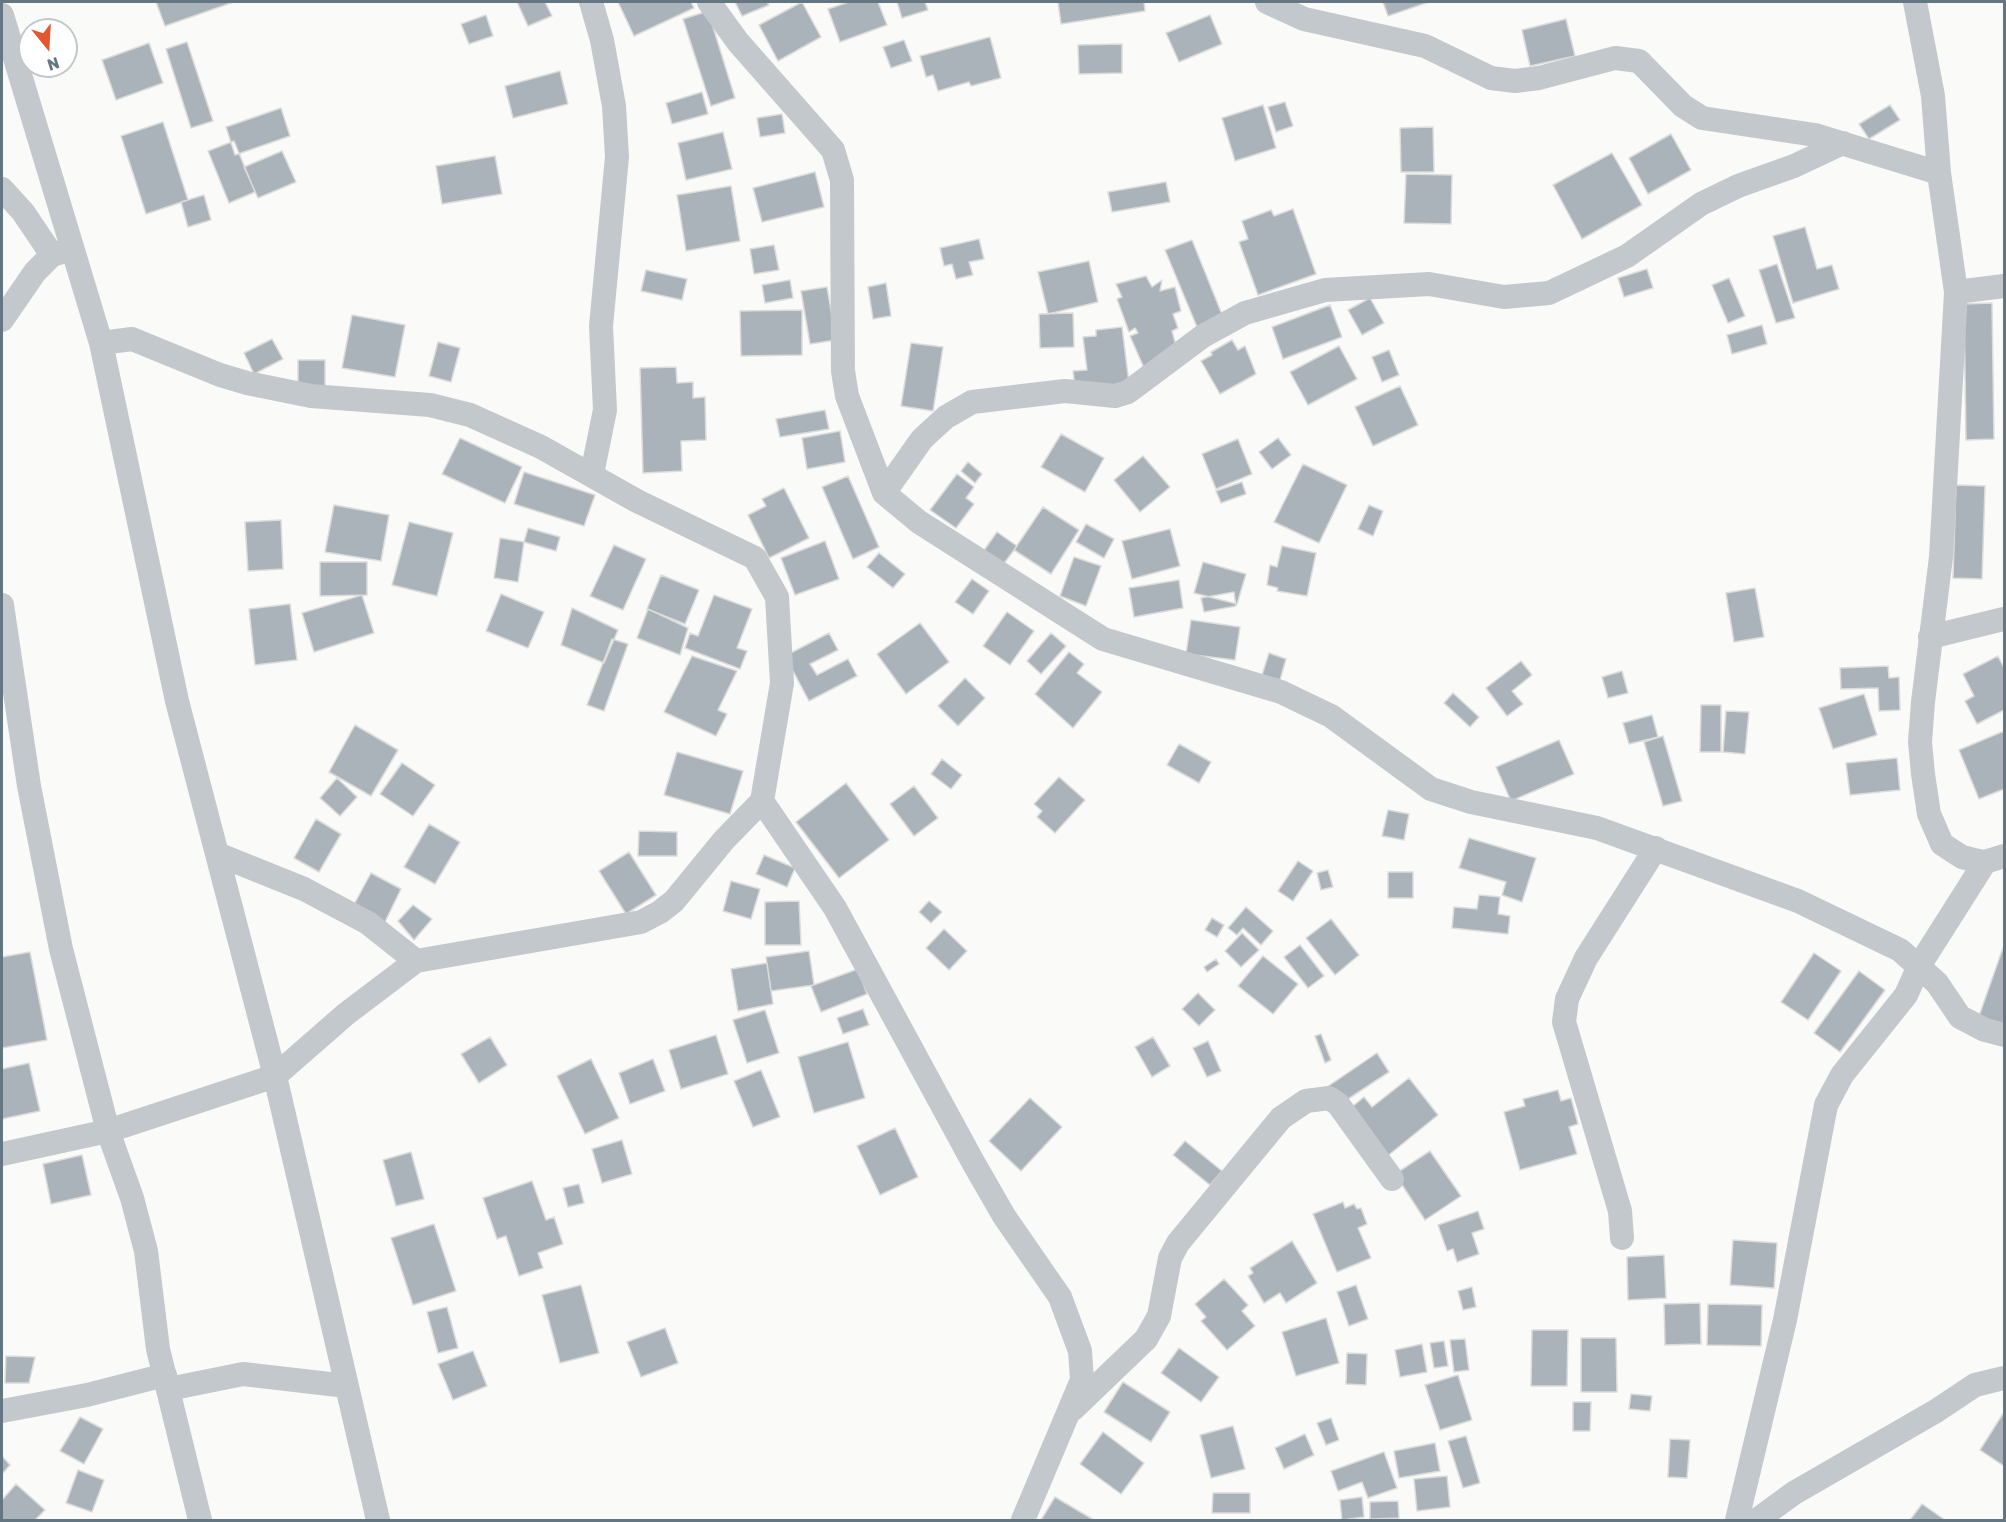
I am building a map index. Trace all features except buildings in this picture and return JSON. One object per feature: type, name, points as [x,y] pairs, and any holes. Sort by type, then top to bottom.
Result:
[{"type":"street","points":[[591,2],[602,40],[614,106],[617,157],[601,326],[605,410],[592,474]]},
{"type":"street","points":[[709,2],[738,42],[833,150],[842,180],[843,371],[847,396],[884,493],[919,522],[1103,639],[1281,692],[1331,716],[1431,789],[1471,802],[1597,828],[1798,901],[1900,950],[1937,983],[1960,1017],[1985,1030],[2004,1035]]},
{"type":"street","points":[[1267,2],[1304,19],[1425,46],[1491,78],[1515,81],[1539,78],[1615,58],[1639,61],[1683,106],[1702,118],[1815,135],[1939,173]]},
{"type":"street","points":[[1917,2],[1933,96],[1939,173],[1956,292],[1941,557],[1930,637],[1920,742],[1929,814],[1942,844],[1962,857],[1994,859]]},
{"type":"street","points":[[2,15],[62,252],[101,343],[177,701],[275,1076],[378,1521]]},
{"type":"street","points":[[884,493],[922,439],[946,417],[972,402],[1065,391],[1115,396],[1128,392],[1203,336],[1245,313],[1325,290],[1429,284],[1504,297],[1549,293],[1626,256],[1701,204],[1738,186],[1794,166],[1843,143]]},
{"type":"street","points":[[2,190],[62,252]]},
{"type":"street","points":[[2,320],[35,272],[62,252]]},
{"type":"street","points":[[1956,292],[2004,286]]},
{"type":"street","points":[[2,1154],[108,1131],[275,1076],[346,1014],[416,961],[641,922],[660,912],[674,901],[724,840],[762,801],[782,684],[777,597],[755,558],[637,501],[592,474],[470,416],[440,408],[311,396],[258,386],[220,375],[132,339],[101,343]]},
{"type":"street","points":[[2,605],[4,637],[29,786],[61,949],[108,1131],[132,1198],[146,1251],[158,1348],[200,1521]]},
{"type":"street","points":[[1930,637],[2004,619]]},
{"type":"street","points":[[762,801],[835,908],[983,1180],[1004,1216],[1060,1297],[1080,1351],[1082,1380],[1023,1521]]},
{"type":"street","points":[[1622,1238],[1620,1212],[1564,1022],[1567,999],[1586,958],[1656,848]]},
{"type":"street","points":[[217,854],[304,889],[368,923],[416,961]]},
{"type":"street","points":[[1737,1521],[1785,1320],[1826,1105],[1842,1075],[1906,995],[1919,966],[1994,859]]},
{"type":"street","points":[[1069,1413],[1146,1339],[1159,1316],[1170,1258],[1178,1243],[1281,1118],[1306,1101],[1329,1098],[1338,1104],[1392,1179]]},
{"type":"street","points":[[2,1411],[167,1382],[243,1374],[347,1386]]},
{"type":"street","points":[[1757,1521],[1794,1493],[1936,1411],[1975,1385],[2004,1378]]}]
